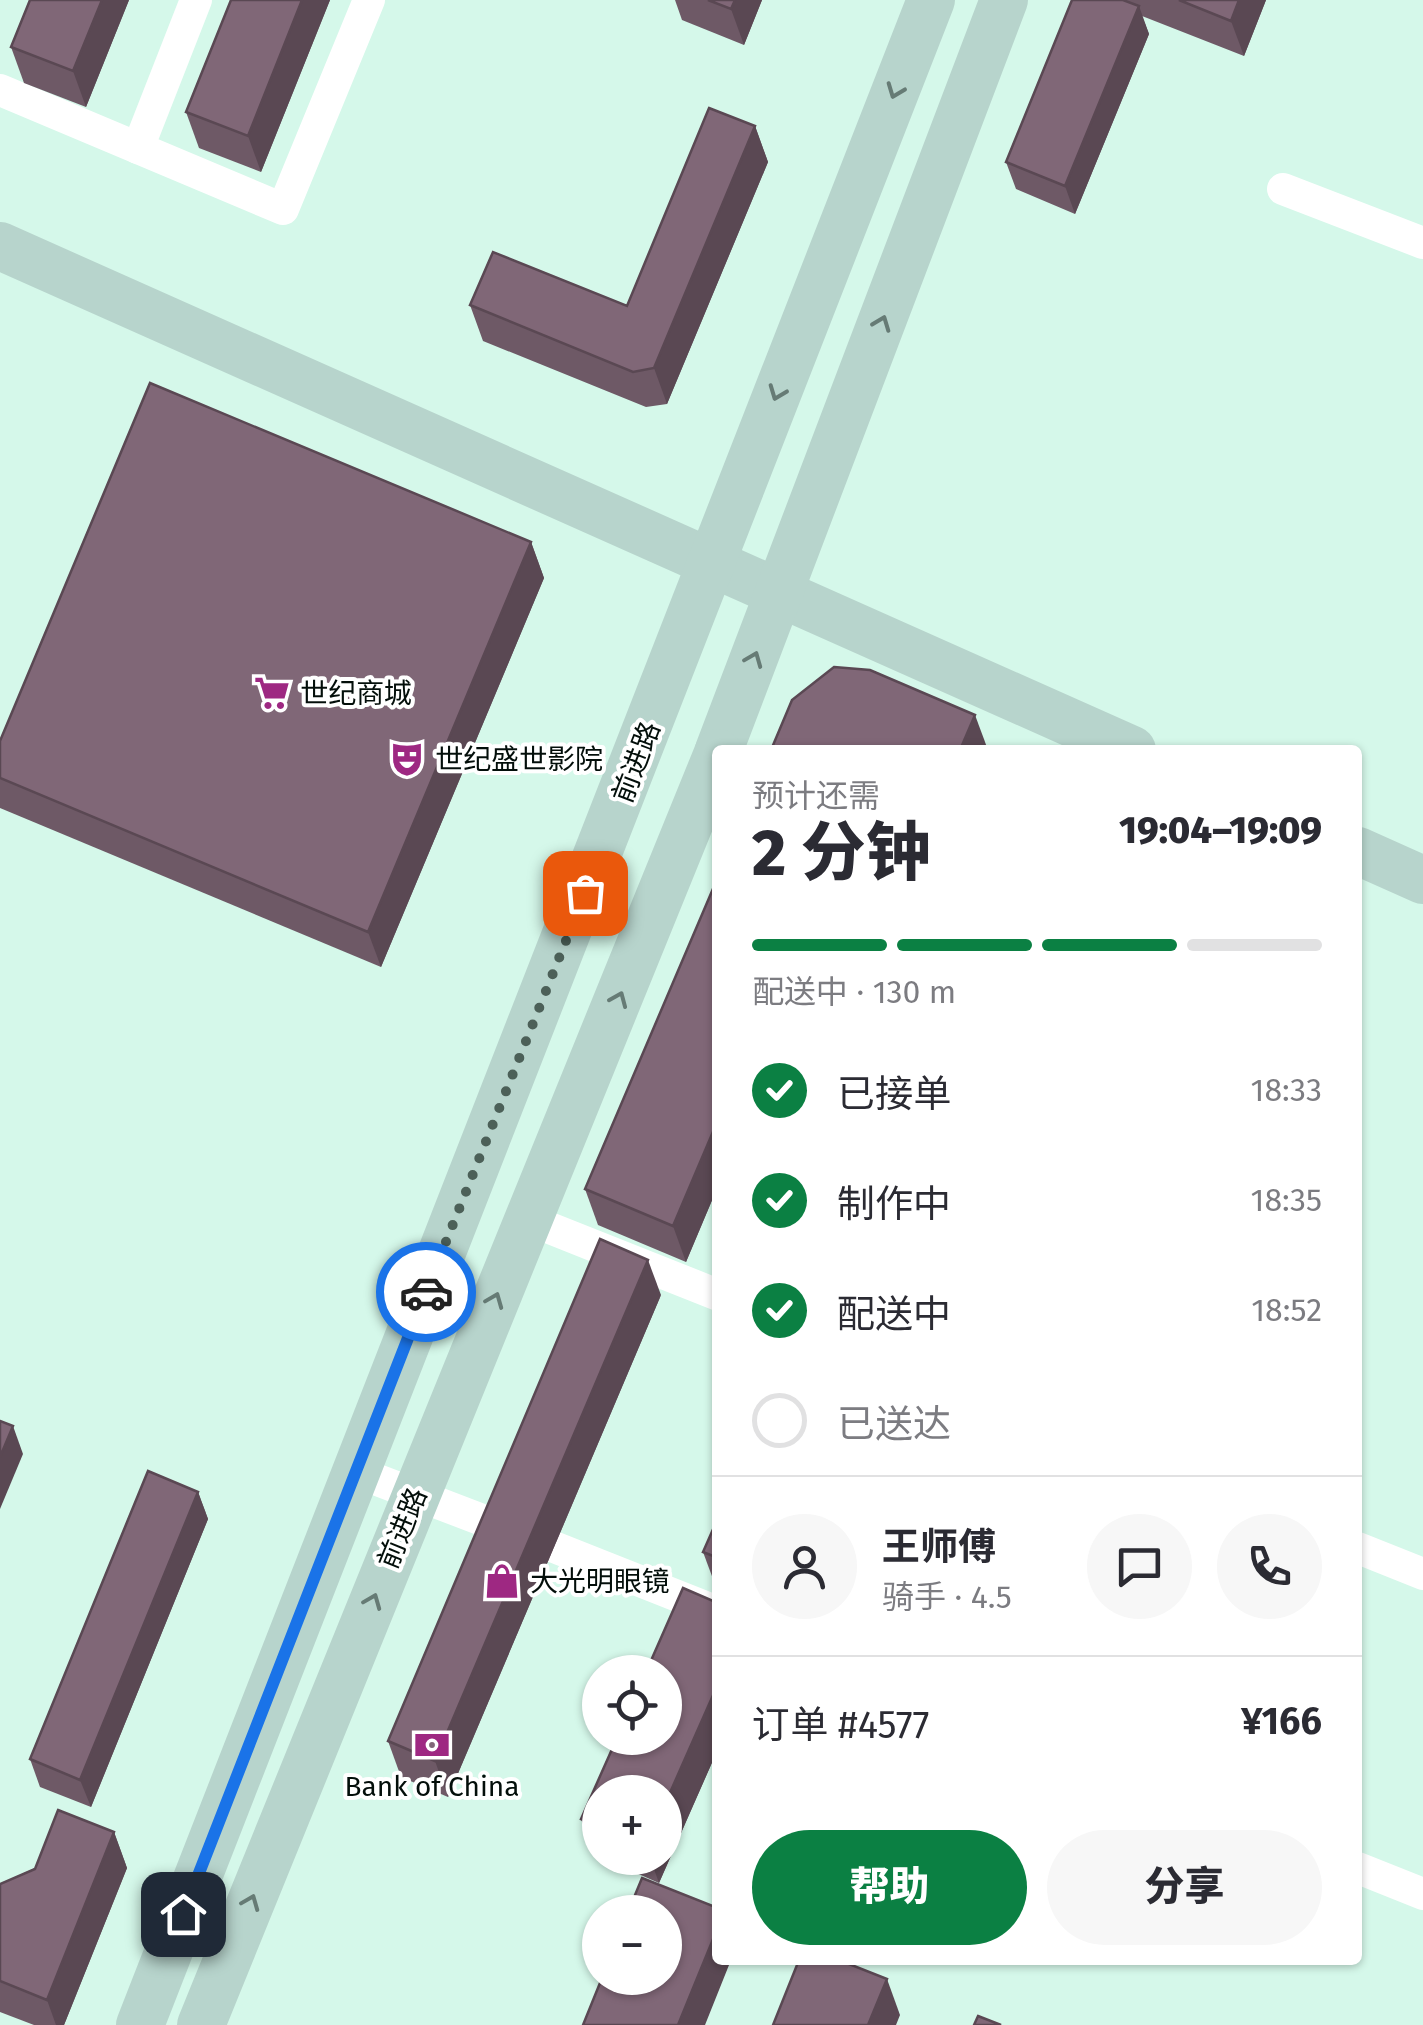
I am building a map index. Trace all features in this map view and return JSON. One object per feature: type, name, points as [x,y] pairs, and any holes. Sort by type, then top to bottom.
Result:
[{"type":"main road","name":"前进路","points":[[140,2025],[354,1471],[614,820],[930,0]]},
{"type":"main road","name":"前进路","points":[[720,745],[1004,0]]},
{"type":"main road","points":[[0,246],[1121,745]]},
{"type":"main road","name":"前进路","points":[[201,2025],[712,766]]},
{"type":"main road","points":[[1362,853],[1423,880]]},
{"type":"street","points":[[138,148],[196,0]]},
{"type":"street","points":[[0,90],[283,210],[368,0]]},
{"type":"street","points":[[1283,189],[1423,244]]},
{"type":"street","points":[[527,1219],[712,1293]]},
{"type":"street","points":[[354,1471],[506,1528]]},
{"type":"street","points":[[554,1547],[712,1610]]},
{"type":"street","points":[[1362,1550],[1423,1574]]},
{"type":"street","points":[[1362,1870],[1423,1894]]},
{"type":"building","points":[[30,0],[102,0],[73,71],[11,47]]},
{"type":"building","points":[[231,0],[302,0],[248,136],[186,112]]},
{"type":"building","points":[[708,0],[735,0],[731,9]]},
{"type":"building","points":[[1072,0],[1123,0],[1139,6],[1065,186],[1006,162]]},
{"type":"building","points":[[1179,0],[1239,0],[1231,21]]},
{"type":"building","points":[[709,108],[755,126],[654,368],[633,372],[470,305],[493,252],[627,306]]},
{"type":"building","name":"世纪商城","points":[[150,383],[531,542],[368,932],[0,778],[0,741]]},
{"type":"building","points":[[834,667],[870,670],[975,715],[962,745],[773,745],[792,700]]},
{"type":"building","points":[[712,891],[712,1134],[673,1226],[585,1189]]},
{"type":"building","points":[[600,1239],[648,1260],[435,1761],[388,1741]]},
{"type":"building","points":[[0,1421],[13,1426],[0,1457]]},
{"type":"building","points":[[148,1471],[198,1492],[80,1780],[30,1759]]},
{"type":"building","points":[[712,1532],[712,1556],[703,1552]]},
{"type":"building","points":[[683,1588],[712,1600],[712,1698],[678,1775],[601,1775],[609,1755],[682,1755],[682,1655],[653,1655]]},
{"type":"building","points":[[58,1810],[114,1832],[47,2000],[0,1981],[0,1884],[35,1869]]},
{"type":"building","points":[[642,1878],[712,1906],[712,1942],[678,2025],[583,2025],[595,1995],[682,1995],[682,1895],[635,1895]]},
{"type":"building","points":[[797,1965],[852,1965],[887,1979],[868,2025],[773,2025]]},
{"type":"building","points":[[978,2016],[1001,2025],[974,2025]]},
{"type":"way so far","points":[[426,1292],[585,893]]},
{"type":"place","name":"世纪商城","points":[[272,693]]},
{"type":"place","name":"世纪盛世影院","points":[[407,759]]},
{"type":"place","name":"大光明眼镜","points":[[502,1581]]},
{"type":"place","name":"Bank of China","points":[[432,1745]]},
{"type":"route","points":[[183,1914],[426,1292]]}]
